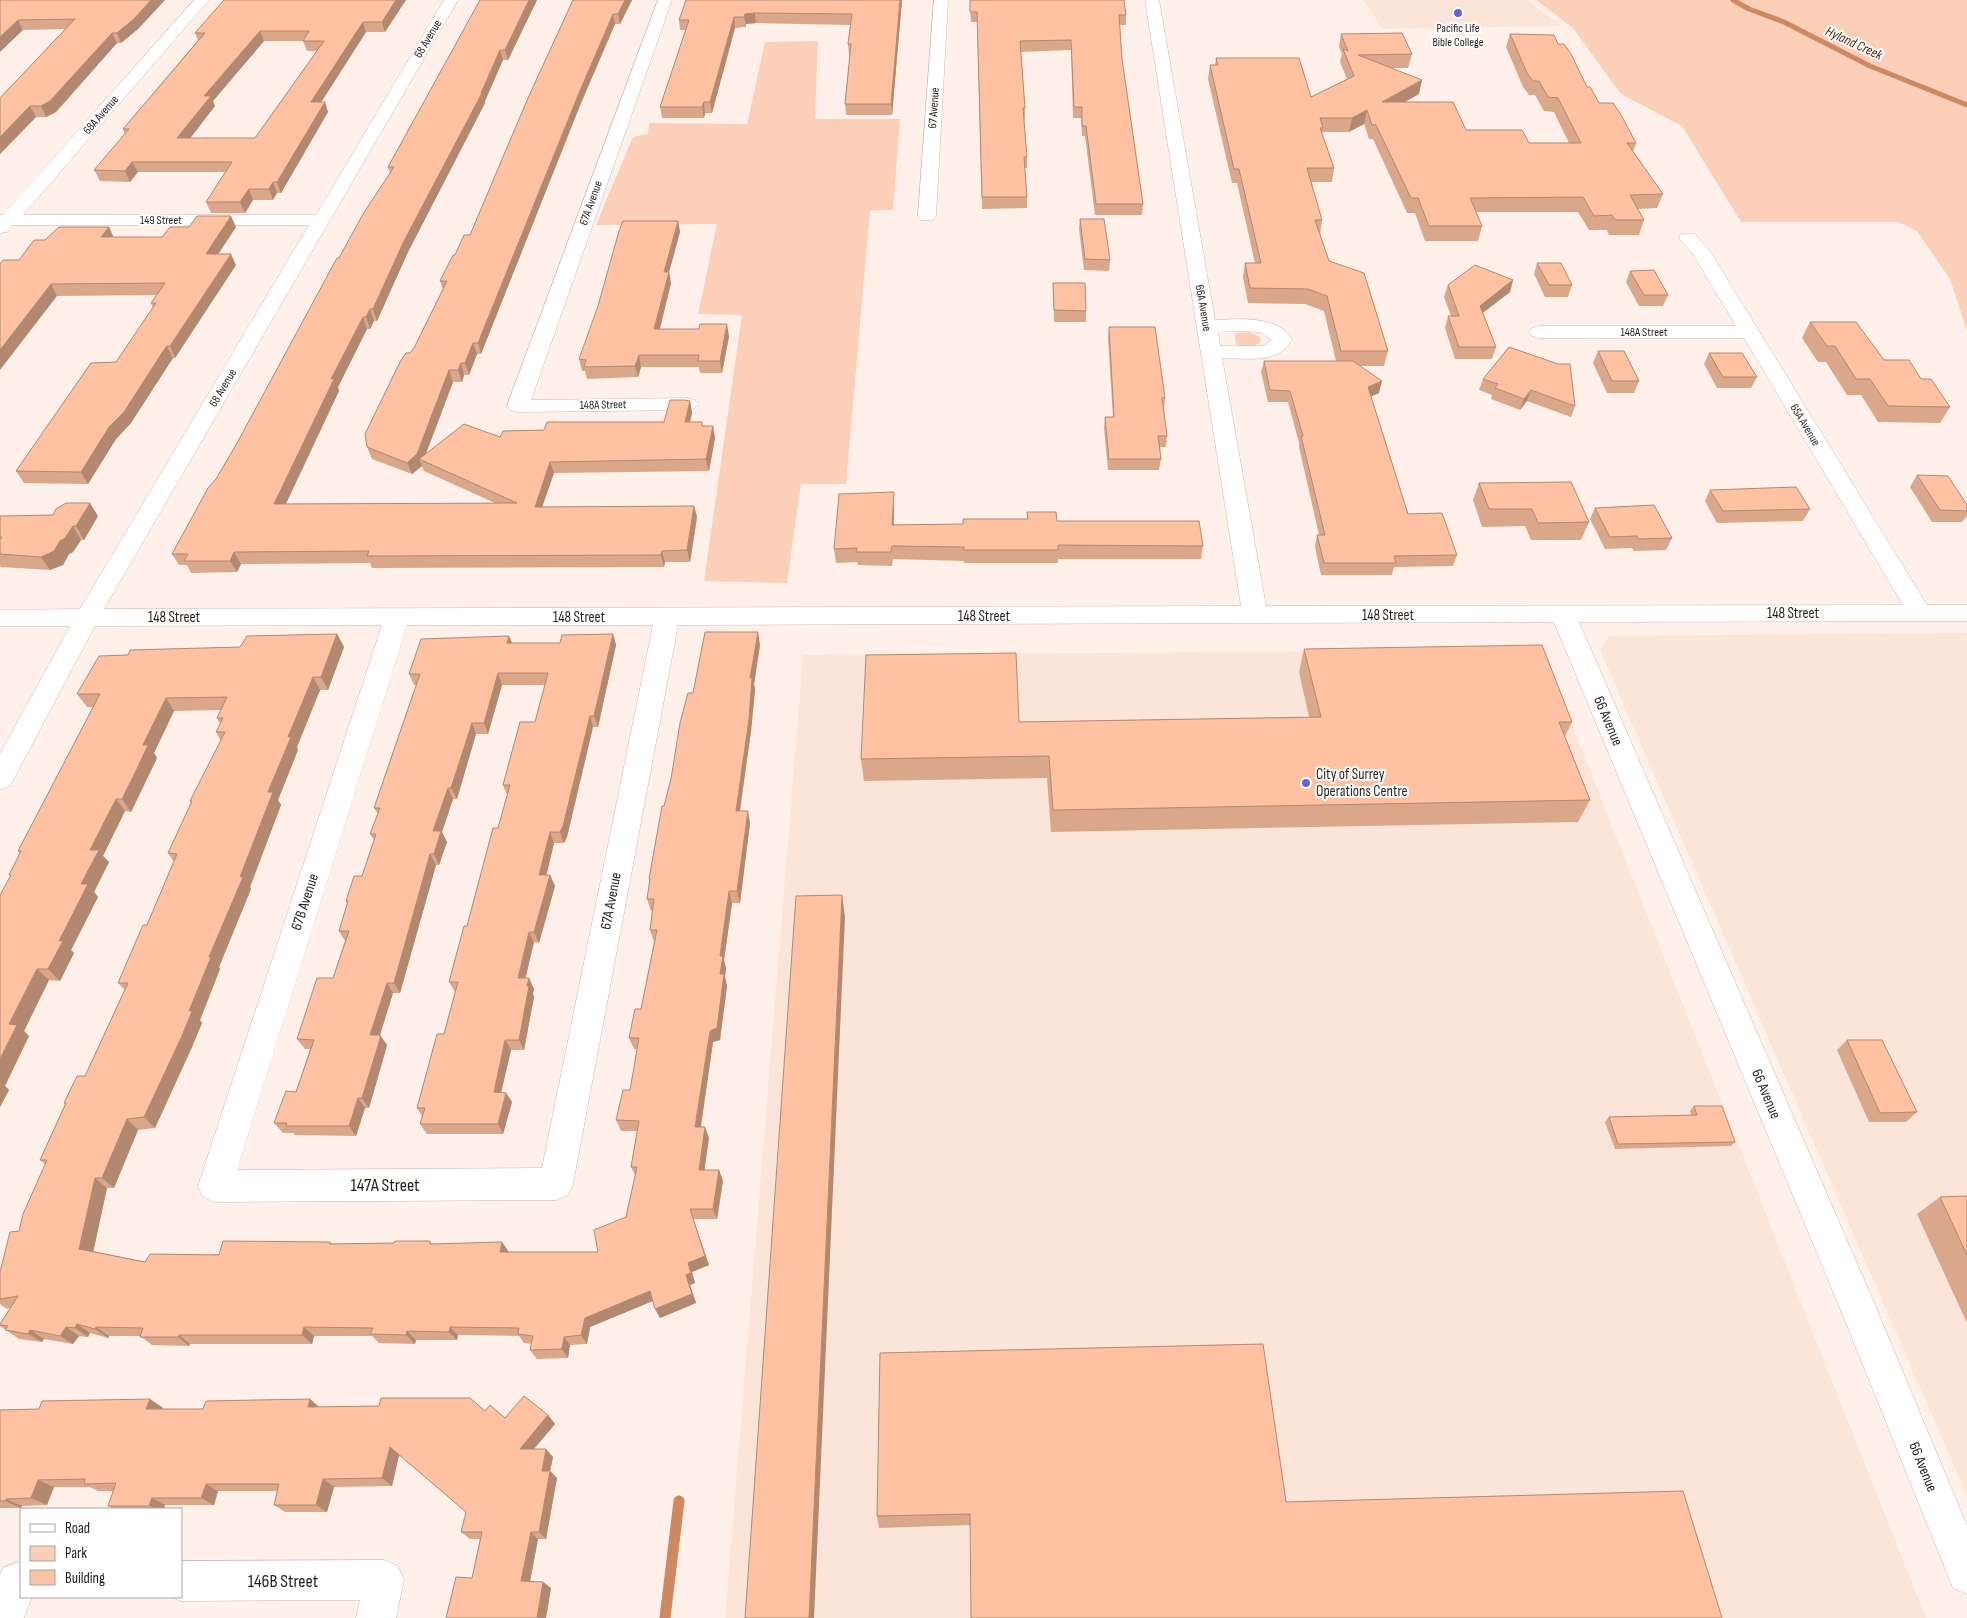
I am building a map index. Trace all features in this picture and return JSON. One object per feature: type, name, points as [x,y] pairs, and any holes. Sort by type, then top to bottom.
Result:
[{"type":"street","name":"68A Avenue","points":[[3,223],[202,0]]},
{"type":"street","name":"68 Avenue","points":[[0,779],[87,618],[451,0]]},
{"type":"street","name":"67A Avenue","points":[[518,406],[665,0]]},
{"type":"street","name":"67 Avenue","points":[[927,216],[941,0]]},
{"type":"street","name":"66A Avenue","points":[[1152,0],[1255,615]]},
{"type":"street","name":"149 Street","points":[[3,223],[322,220]]},
{"type":"street","name":"65A Avenue","points":[[1688,238],[1701,251],[1920,613]]},
{"type":"street","points":[[1207,326],[1263,327],[1276,332],[1282,340],[1278,347],[1267,352],[1211,352]]},
{"type":"street","name":"148A Street","points":[[1539,332],[1749,332]]},
{"type":"street","name":"148A Street","points":[[518,406],[688,404]]},
{"type":"street","name":"148 Street","points":[[0,618],[1967,613]]},
{"type":"street","name":"66 Avenue","points":[[1563,614],[1859,1311],[1967,1574]]},
{"type":"street","name":"67B Avenue","points":[[215,1186],[397,617]]},
{"type":"street","name":"67A Avenue","points":[[556,1184],[667,617]]},
{"type":"street","name":"147A Street","points":[[215,1186],[556,1184]]},
{"type":"street","name":"146B Street","points":[[182,1581],[384,1580],[376,1618]]},
{"type":"street","points":[[4,1618],[13,1582]]},
{"type":"shaded area","name":"Pacific Life Bible College","points":[[1363,0],[1527,0],[1562,26],[1382,29]]},
{"type":"shaded area","points":[[1967,633],[1967,1496],[1600,650],[1609,636]]},
{"type":"shaded area","name":"City of Surrey Operations Centre","points":[[1526,650],[1546,659],[1926,1618],[725,1618],[803,655]]},
{"type":"green space","points":[[1536,0],[1967,0],[1967,330],[1950,279],[1917,231],[1898,222],[1741,222],[1682,126],[1621,94],[1573,28]]},
{"type":"green space","points":[[818,41],[815,119],[900,119],[893,210],[870,211],[846,484],[801,484],[787,583],[704,581],[742,315],[698,314],[717,224],[596,225],[633,137],[648,134],[649,123],[747,124],[765,42]]},
{"type":"green space","points":[[1249,332],[1260,337],[1261,341],[1252,346],[1245,347],[1236,344],[1235,334]]},
{"type":"building","points":[[0,0],[151,0],[134,19],[117,33],[112,33],[50,101],[41,106],[30,106],[0,137],[0,98],[75,19],[18,20],[0,37]]},
{"type":"building","points":[[224,0],[396,0],[382,22],[363,22],[311,102],[325,102],[277,182],[273,182],[269,189],[249,189],[240,202],[206,202],[232,162],[132,162],[125,171],[94,170],[129,129],[123,129],[205,33],[195,33]],"holes":[[[260,31],[309,31],[303,41],[324,41],[255,138],[177,138],[211,96],[204,96]]]},
{"type":"building","points":[[480,0],[529,0],[505,50],[500,50],[482,93],[404,241],[373,309],[370,309],[366,317],[363,317],[331,379],[334,379],[274,504],[517,503],[419,459],[464,424],[500,437],[503,431],[544,430],[547,422],[664,422],[670,400],[685,400],[690,401],[685,422],[702,422],[702,426],[713,426],[706,459],[550,462],[535,507],[694,506],[687,550],[662,551],[661,555],[367,556],[369,551],[234,552],[230,561],[184,561],[188,554],[172,554],[208,488],[216,479],[237,443],[337,258],[339,258],[363,214],[394,167],[388,167]]},
{"type":"building","points":[[573,0],[625,0],[618,14],[613,14],[579,93],[478,343],[473,343],[465,363],[461,363],[458,370],[449,370],[417,454],[407,463],[367,447],[365,434],[400,362],[406,353],[410,353],[414,348],[447,281],[440,281],[453,255],[455,255],[464,235],[470,235],[528,98]]},
{"type":"building","points":[[686,0],[900,0],[891,104],[845,104],[851,44],[848,44],[852,14],[755,13],[745,14],[744,17],[734,17],[710,102],[704,102],[702,107],[660,107],[689,20],[679,20]]},
{"type":"building","points":[[970,0],[1124,0],[1126,15],[1119,15],[1122,59],[1143,204],[1096,204],[1086,126],[1082,126],[1082,107],[1074,107],[1071,40],[1020,41],[1025,108],[1023,108],[1027,157],[1024,157],[1027,197],[982,197],[977,12],[970,12]]},
{"type":"building","points":[[1402,33],[1412,54],[1358,55],[1422,80],[1382,102],[1453,102],[1466,130],[1522,130],[1529,143],[1581,143],[1558,98],[1548,97],[1539,81],[1533,81],[1527,73],[1510,34],[1554,35],[1558,44],[1564,44],[1571,54],[1587,87],[1590,87],[1599,103],[1613,103],[1620,113],[1636,143],[1627,143],[1663,194],[1630,195],[1644,220],[1615,220],[1612,215],[1594,216],[1583,197],[1470,198],[1482,226],[1429,226],[1418,198],[1411,198],[1376,125],[1372,125],[1367,110],[1352,118],[1320,118],[1323,128],[1320,128],[1334,168],[1307,168],[1322,220],[1315,220],[1329,261],[1364,273],[1388,351],[1341,351],[1327,296],[1308,289],[1250,288],[1245,263],[1261,263],[1239,169],[1234,169],[1210,65],[1218,65],[1216,58],[1299,58],[1311,97],[1354,76],[1343,49],[1348,51],[1341,34]]},
{"type":"building","points":[[197,216],[231,216],[206,254],[231,254],[170,346],[167,346],[162,353],[124,412],[109,427],[81,472],[16,471],[91,363],[116,362],[156,303],[151,303],[165,283],[51,284],[0,350],[0,264],[3,260],[19,260],[34,240],[45,240],[59,227],[109,227],[101,237],[162,237],[170,227],[189,227]]},
{"type":"building","points":[[1080,219],[1104,219],[1110,260],[1085,259]]},
{"type":"building","points":[[623,221],[678,221],[664,272],[669,272],[654,329],[699,329],[700,324],[727,324],[720,361],[698,361],[699,355],[639,355],[635,366],[584,367],[586,360],[579,359],[598,306]]},
{"type":"building","points":[[1537,263],[1561,263],[1572,285],[1549,285]]},
{"type":"building","points":[[1475,265],[1513,280],[1480,306],[1496,347],[1459,347],[1448,316],[1459,316],[1448,285]]},
{"type":"building","points":[[1654,270],[1668,295],[1644,295],[1630,271]]},
{"type":"building","points":[[1053,283],[1085,283],[1086,311],[1054,310]]},
{"type":"building","points":[[1810,322],[1856,322],[1884,360],[1909,360],[1921,379],[1931,379],[1950,407],[1888,406],[1870,379],[1856,379],[1835,346],[1827,346]]},
{"type":"building","points":[[1109,327],[1155,327],[1165,398],[1162,398],[1167,436],[1158,436],[1161,459],[1109,459],[1105,417],[1114,417]]},
{"type":"building","points":[[1509,347],[1558,364],[1570,364],[1575,406],[1531,390],[1524,399],[1495,388],[1498,384],[1483,379]]},
{"type":"building","points":[[1598,351],[1624,351],[1639,381],[1612,381]]},
{"type":"building","points":[[1709,353],[1742,353],[1757,377],[1723,377]]},
{"type":"building","points":[[1264,361],[1353,361],[1382,381],[1368,387],[1408,514],[1442,513],[1457,555],[1394,556],[1396,563],[1324,563],[1317,535],[1325,535],[1301,436],[1303,436],[1290,391],[1270,390]]},
{"type":"building","points":[[1917,475],[1948,476],[1967,505],[1967,511],[1940,510]]},
{"type":"building","points":[[1571,482],[1589,522],[1538,523],[1532,509],[1489,509],[1479,483]]},
{"type":"building","points":[[1796,487],[1810,509],[1723,511],[1710,490]]},
{"type":"building","points":[[894,492],[892,525],[963,524],[963,519],[1028,519],[1027,512],[1056,512],[1057,521],[1199,521],[1203,546],[1058,545],[1058,550],[964,550],[964,547],[892,546],[891,552],[856,552],[857,548],[834,549],[839,494]]},
{"type":"building","points":[[66,503],[90,503],[76,526],[73,526],[54,551],[41,557],[0,554],[0,540],[2,537],[0,537],[0,516],[53,515],[56,509]]},
{"type":"building","points":[[1654,505],[1672,538],[1639,539],[1637,536],[1610,537],[1595,508]]},
{"type":"building","points":[[705,632],[758,632],[750,678],[752,678],[749,719],[736,811],[748,811],[737,891],[729,891],[720,956],[723,956],[720,974],[724,974],[717,1028],[710,1031],[695,1127],[705,1127],[699,1170],[719,1170],[713,1209],[690,1209],[705,1256],[688,1263],[691,1273],[686,1275],[692,1294],[655,1309],[650,1291],[585,1318],[581,1335],[564,1337],[562,1349],[530,1350],[533,1336],[518,1334],[519,1328],[450,1327],[449,1332],[407,1331],[406,1335],[370,1334],[373,1328],[304,1327],[302,1335],[179,1335],[178,1337],[140,1337],[143,1328],[96,1327],[95,1329],[77,1324],[75,1328],[66,1327],[60,1336],[30,1330],[28,1334],[5,1330],[8,1326],[0,1325],[18,1296],[0,1299],[0,1272],[10,1232],[19,1231],[23,1214],[47,1160],[40,1160],[66,1103],[64,1103],[77,1076],[85,1076],[128,983],[118,983],[143,925],[147,925],[177,854],[168,853],[192,801],[190,801],[225,732],[216,732],[223,718],[217,718],[227,697],[166,698],[143,745],[148,745],[122,799],[116,799],[90,850],[99,850],[81,884],[88,884],[59,941],[63,941],[48,969],[37,969],[9,1024],[17,1025],[0,1059],[0,895],[21,851],[18,851],[100,694],[77,694],[99,656],[128,655],[130,650],[240,647],[247,636],[337,634],[321,677],[313,677],[288,737],[291,737],[268,792],[273,792],[240,877],[243,877],[209,957],[211,957],[189,1011],[192,1011],[182,1036],[144,1117],[127,1119],[102,1178],[95,1178],[79,1249],[145,1262],[150,1254],[219,1255],[223,1241],[330,1242],[330,1244],[394,1243],[395,1241],[430,1241],[430,1244],[502,1242],[500,1252],[598,1252],[594,1230],[626,1217],[637,1167],[631,1167],[639,1121],[616,1120],[623,1090],[630,1090],[639,1038],[629,1038],[635,1009],[641,1009],[657,930],[650,930],[654,899],[647,899],[662,806],[664,806],[671,779],[680,723],[688,693],[693,693]]},
{"type":"building","points":[[613,634],[594,716],[590,716],[563,826],[560,832],[550,832],[539,875],[550,875],[534,932],[529,932],[518,978],[529,978],[519,1040],[505,1040],[494,1092],[506,1093],[498,1124],[420,1124],[425,1108],[417,1108],[437,1034],[444,1034],[458,982],[449,982],[464,926],[467,926],[493,828],[498,828],[510,785],[503,785],[520,722],[535,722],[548,673],[498,673],[484,723],[472,723],[451,788],[448,788],[433,831],[441,831],[434,854],[430,854],[394,983],[387,983],[370,1035],[380,1035],[380,1039],[362,1098],[358,1098],[349,1126],[286,1126],[287,1123],[274,1123],[286,1091],[296,1092],[314,1040],[297,1039],[317,978],[333,978],[349,931],[339,931],[348,901],[346,901],[354,876],[362,876],[376,834],[370,834],[380,808],[374,808],[420,674],[409,674],[421,639],[509,636],[507,643],[560,643],[562,635]]},
{"type":"building","name":"City of Surrey Operations Centre","points":[[1542,645],[1572,722],[1559,722],[1590,800],[1053,810],[1049,756],[861,759],[866,655],[1016,653],[1019,722],[1321,717],[1304,649]]},
{"type":"building","points":[[842,895],[809,1618],[745,1618],[796,896]]},
{"type":"building","points":[[1847,1040],[1882,1040],[1917,1112],[1880,1113]]},
{"type":"building","points":[[1694,1106],[1722,1106],[1735,1142],[1618,1144],[1609,1117],[1697,1115]]},
{"type":"building","points":[[1967,1196],[1967,1255],[1940,1197]]},
{"type":"building","points":[[1263,1344],[1286,1502],[1683,1491],[1722,1618],[971,1618],[970,1514],[877,1516],[880,1353]]},
{"type":"building","points":[[524,1396],[548,1415],[520,1449],[546,1449],[542,1471],[550,1471],[539,1532],[531,1532],[521,1581],[543,1582],[537,1618],[446,1618],[456,1577],[472,1578],[482,1532],[461,1532],[466,1512],[390,1447],[382,1478],[323,1479],[316,1505],[274,1505],[279,1484],[206,1484],[201,1498],[152,1498],[149,1506],[108,1506],[116,1483],[84,1484],[85,1479],[38,1480],[31,1498],[0,1501],[0,1410],[39,1409],[42,1401],[150,1399],[146,1409],[203,1409],[206,1401],[310,1399],[308,1407],[379,1406],[381,1398],[470,1398],[485,1411],[490,1405],[505,1418]]},
{"type":"waterway","name":"Hyland Creek","points":[[1733,0],[1749,9],[1784,22],[1870,66],[1967,105]]},
{"type":"waterway","points":[[665,1618],[679,1501]]},
{"type":"place","name":"Pacific Life Bible College","points":[[1458,13]]},
{"type":"place","name":"City of Surrey Operations Centre","points":[[1306,783]]}]
